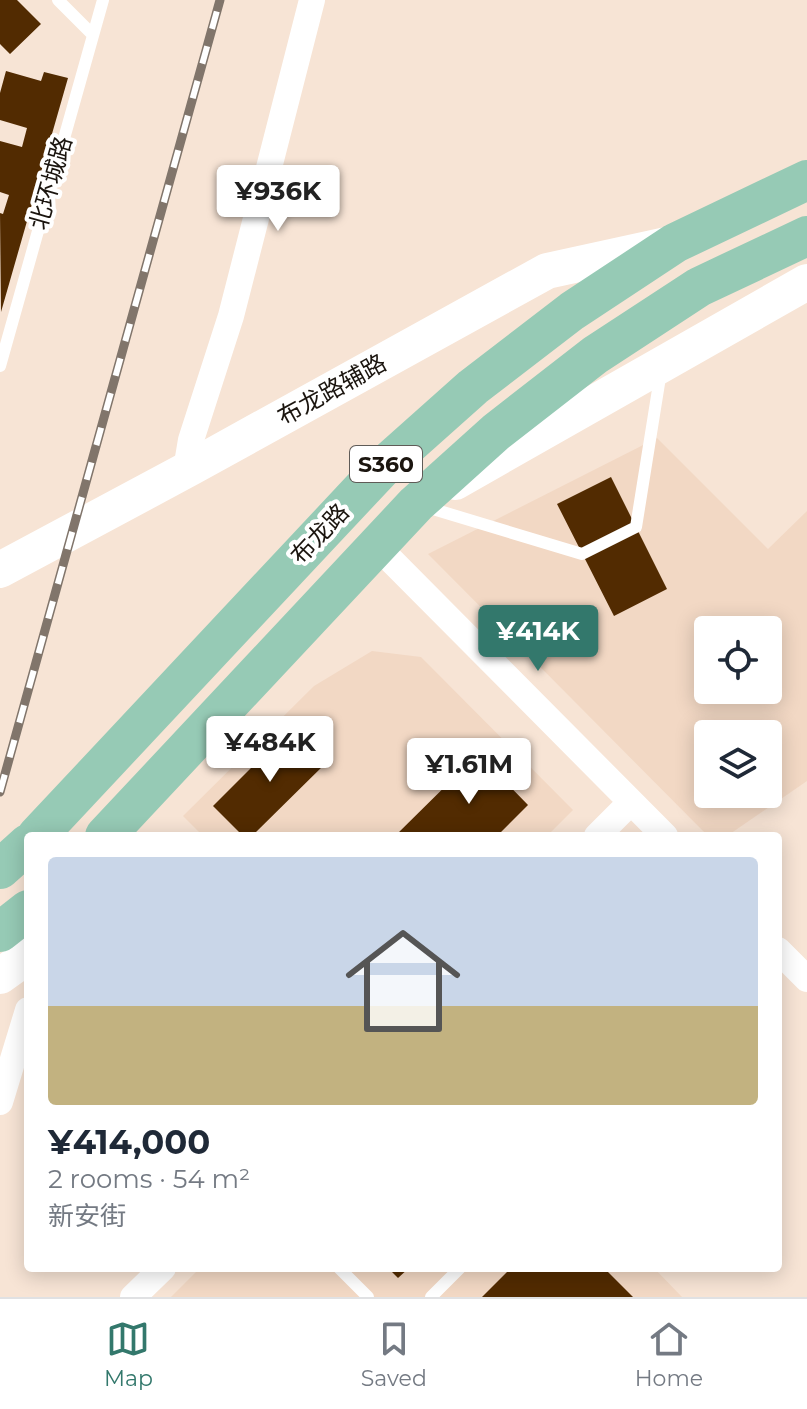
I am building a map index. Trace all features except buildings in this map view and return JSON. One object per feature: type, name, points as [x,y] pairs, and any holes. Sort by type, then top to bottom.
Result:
[{"type":"main road","name":"布龙路","points":[[41,832],[381,469],[415,438],[522,348],[623,276],[675,243],[807,180]]},
{"type":"main road","name":"布龙路","points":[[109,832],[416,504],[496,432],[595,355],[699,287],[807,236]]},
{"type":"main road","name":"布龙路辅路","points":[[0,570],[547,271],[675,243]]},
{"type":"main road","points":[[416,504],[807,282]]},
{"type":"main road","points":[[133,832],[191,744]]},
{"type":"main road","points":[[0,869],[24,848]]},
{"type":"main road","points":[[0,932],[24,913]]},
{"type":"main road","points":[[0,976],[24,959]]},
{"type":"street","points":[[192,467],[188,458],[191,440],[231,316],[312,0]]},
{"type":"street","points":[[377,546],[661,832]]},
{"type":"street","points":[[601,832],[631,802]]},
{"type":"street","points":[[782,954],[807,979]]},
{"type":"street","points":[[0,1102],[24,1023]]},
{"type":"street","points":[[133,1297],[159,1272]]},
{"type":"lane","points":[[58,0],[93,35]]},
{"type":"lane","name":"北环城路","points":[[0,366],[103,0]]},
{"type":"lane","points":[[416,504],[582,554],[636,527],[662,364]]},
{"type":"lane","points":[[343,1272],[368,1297]]},
{"type":"lane","points":[[431,1297],[456,1272]]},
{"type":"shaded area","points":[[657,438],[768,549],[807,511],[807,781],[782,798],[782,720],[694,720],[694,808],[768,808],[733,832],[704,832],[428,554]]},
{"type":"shaded area","points":[[372,651],[421,657],[573,810],[551,832],[199,832],[183,816],[314,686]]},
{"type":"shaded area","points":[[196,1272],[658,1272],[682,1297],[171,1297]]},
{"type":"railway","points":[[0,792],[220,0]]}]
